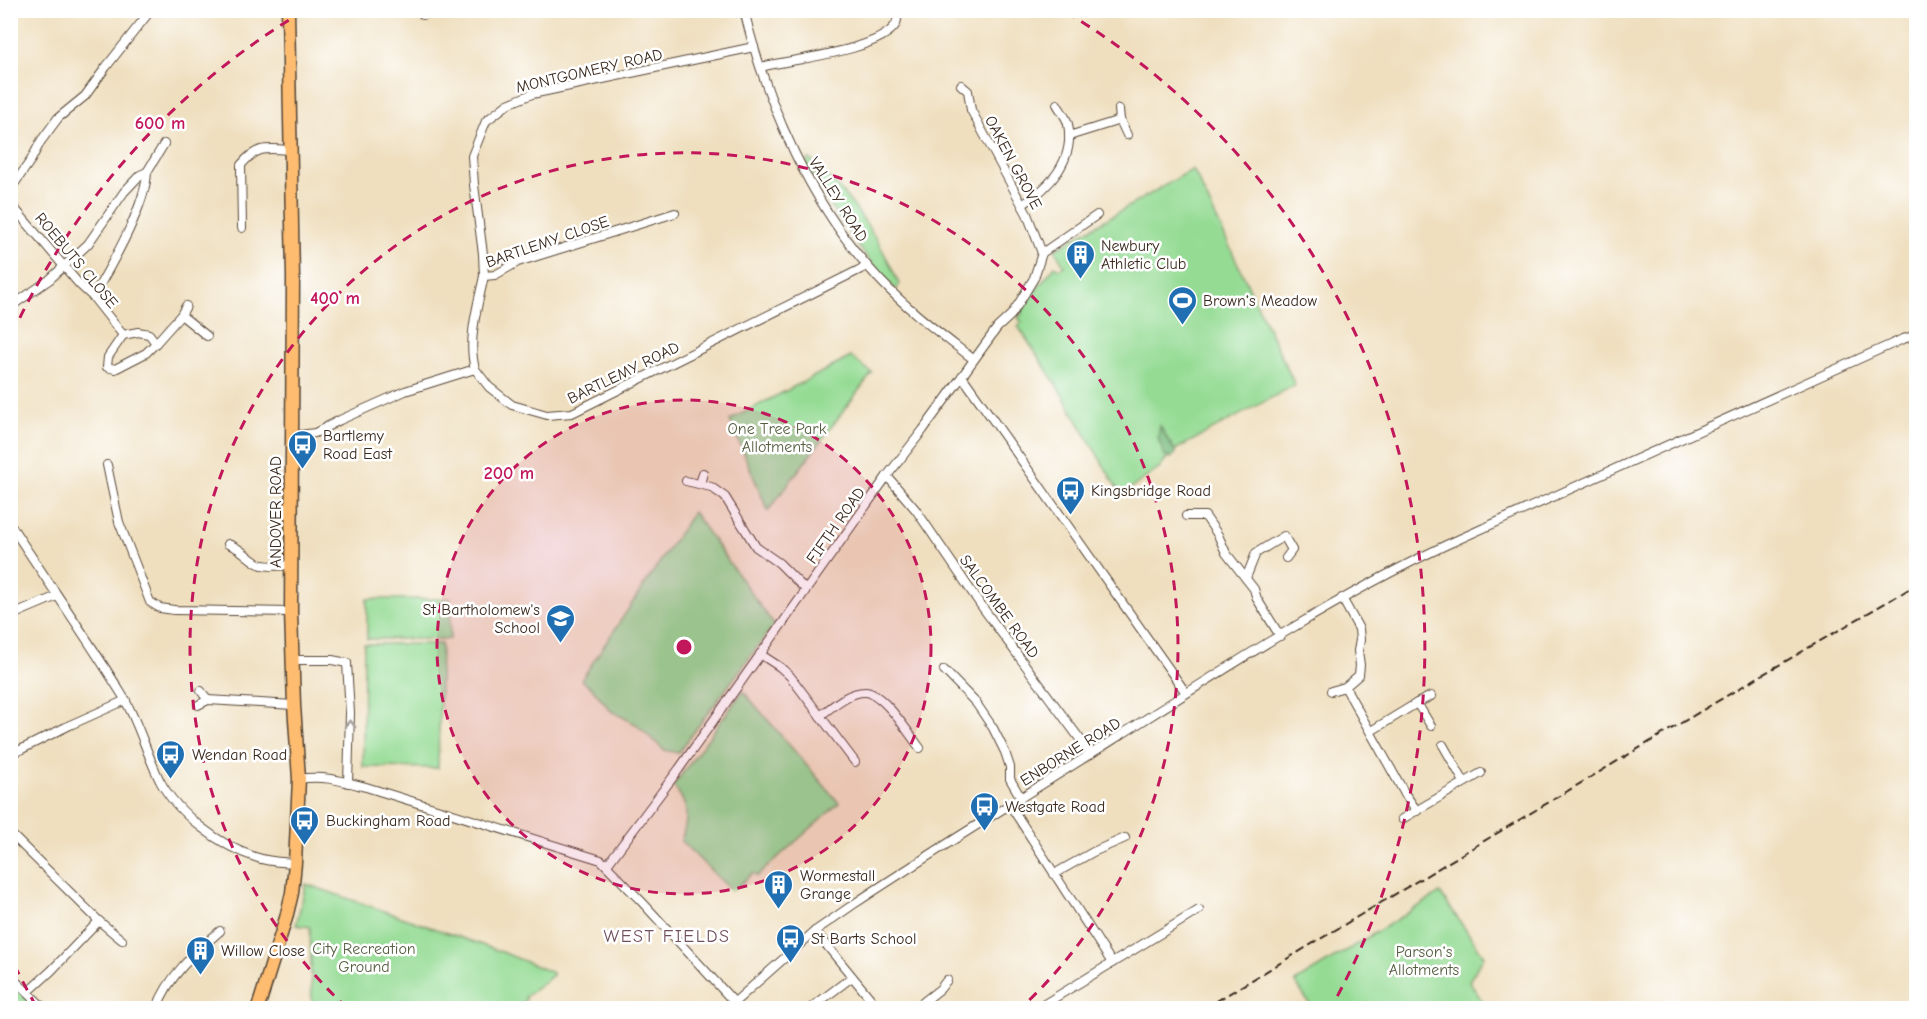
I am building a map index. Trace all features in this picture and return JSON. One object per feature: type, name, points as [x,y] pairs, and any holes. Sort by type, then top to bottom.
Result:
[{"type":"main road","name":"ANDOVER ROAD","points":[[258,1008],[292,893],[299,779],[291,612],[293,278],[288,10]]},
{"type":"street","points":[[10,190],[58,118],[85,96],[151,10]]},
{"type":"street","name":"VALLEY ROAD","points":[[744,10],[754,47],[783,125],[812,186],[838,229],[890,291],[918,317],[973,359]]},
{"type":"street","points":[[761,67],[865,44],[881,37],[894,27],[898,21],[897,10]]},
{"type":"street","name":"MONTGOMERY ROAD","points":[[484,276],[472,156],[486,121],[508,104],[532,94],[754,47]]},
{"type":"street","name":"OAKEN GROVE","points":[[961,85],[968,91],[971,110],[1022,205],[1042,253]]},
{"type":"street","points":[[1022,205],[1040,193],[1058,173],[1066,156],[1068,123],[1057,104]]},
{"type":"street","points":[[1119,109],[1120,120],[1127,135]]},
{"type":"street","points":[[1068,136],[1120,120]]},
{"type":"street","points":[[93,297],[130,226],[147,181],[147,172],[164,144]]},
{"type":"street","points":[[242,228],[241,165],[252,153],[269,148],[290,150]]},
{"type":"street","points":[[10,308],[65,267],[88,244],[124,192],[140,175],[147,172]]},
{"type":"street","name":"ROEBUTS CLOSE","points":[[10,203],[93,297],[123,335]]},
{"type":"street","name":"BARTLEMY CLOSE","points":[[475,369],[472,359],[473,341],[484,276],[495,275],[518,262],[675,213]]},
{"type":"street","points":[[1042,253],[1061,238],[1097,216]]},
{"type":"street","name":"FIFTH ROAD","points":[[607,865],[679,769],[887,476],[973,359],[997,328],[1011,315],[1034,278],[1042,253]]},
{"type":"street","name":"BARTLEMY ROAD","points":[[475,369],[489,387],[512,405],[547,415],[572,413],[867,266]]},
{"type":"street","points":[[156,343],[149,334],[138,332],[123,335],[108,357],[107,367],[115,369],[146,353],[156,343],[181,315],[186,306]]},
{"type":"street","points":[[181,315],[207,336]]},
{"type":"street","name":"ENBORNE ROAD","points":[[731,1005],[815,931],[885,883],[1186,693],[1342,598],[1446,545],[1917,335]]},
{"type":"street","points":[[292,436],[315,433],[405,391],[475,369]]},
{"type":"street","points":[[962,376],[1186,693]]},
{"type":"street","points":[[107,465],[119,522],[150,602],[160,608],[174,610],[291,612]]},
{"type":"street","points":[[700,484],[703,473]]},
{"type":"street","name":"SALCOMBE ROAD","points":[[887,476],[916,510],[980,604],[1091,754]]},
{"type":"street","points":[[686,481],[711,487],[725,497],[756,547],[779,563],[806,590]]},
{"type":"street","points":[[1186,516],[1204,516],[1218,535],[1226,553],[1254,589],[1257,599],[1280,636]]},
{"type":"street","points":[[10,524],[126,700],[160,781],[179,807],[202,828],[240,852],[272,862],[295,862]]},
{"type":"street","points":[[1246,578],[1256,553],[1284,536],[1292,550],[1286,558]]},
{"type":"street","points":[[228,544],[240,548],[257,563],[266,566],[291,565]]},
{"type":"street","points":[[10,616],[57,596]]},
{"type":"street","points":[[1331,691],[1345,687],[1359,675],[1359,629],[1342,598]]},
{"type":"street","points":[[760,654],[790,676],[855,762]]},
{"type":"street","points":[[292,660],[332,660],[346,663],[350,713],[348,783]]},
{"type":"street","points":[[944,670],[976,703],[993,728],[1010,767],[1010,779],[1021,798]]},
{"type":"street","points":[[1345,687],[1405,794],[1417,811]]},
{"type":"street","points":[[201,691],[208,700]]},
{"type":"street","points":[[820,716],[834,704],[852,694],[867,692],[878,696],[920,748]]},
{"type":"street","points":[[1371,731],[1431,696]]},
{"type":"street","points":[[16,752],[126,700]]},
{"type":"street","points":[[198,705],[208,700],[294,705]]},
{"type":"street","points":[[1417,703],[1431,726]]},
{"type":"street","points":[[1443,745],[1464,782]]},
{"type":"street","points":[[1402,819],[1481,773]]},
{"type":"street","points":[[299,779],[315,776],[348,783],[601,860],[731,1005]]},
{"type":"street","points":[[1010,805],[1112,963]]},
{"type":"street","points":[[10,833],[99,921],[122,940]]},
{"type":"street","points":[[1054,874],[1093,852],[1125,838]]},
{"type":"street","points":[[1038,1008],[1199,910]]},
{"type":"street","points":[[28,992],[99,921]]},
{"type":"street","points":[[157,1008],[162,992],[181,968],[220,931]]},
{"type":"street","points":[[815,931],[878,1008]]},
{"type":"street","points":[[10,976],[44,1008]]},
{"type":"street","points":[[812,1008],[852,977]]},
{"type":"street","points":[[916,1008],[940,989],[947,980]]},
{"type":"green space","points":[[808,159],[838,187],[862,217],[891,267],[899,284],[898,288],[894,288],[868,259],[846,229],[806,164]]},
{"type":"green space","name":"Brown's Meadow","points":[[1193,169],[1295,385],[1171,452],[1160,468],[1121,495],[1056,384],[1018,326],[1022,322],[1018,318],[1022,314],[1020,310],[1055,266],[1059,269],[1064,266],[1055,249]]},
{"type":"green space","name":"One Tree Park Allotments","points":[[851,357],[872,373],[768,511],[730,420]]},
{"type":"green space","points":[[1160,426],[1176,453],[1171,458],[1164,455],[1158,438]]},
{"type":"green space","points":[[693,512],[774,625],[678,753],[664,750],[636,724],[611,711],[593,689],[581,680]]},
{"type":"green space","points":[[367,599],[450,599],[450,639],[367,639]]},
{"type":"green space","points":[[364,644],[441,644],[438,768],[363,767]]},
{"type":"green space","points":[[743,691],[839,803],[757,876],[753,873],[732,891],[681,841],[686,818],[685,805],[673,786]]},
{"type":"green space","name":"City Recreation Ground","points":[[306,884],[502,952],[551,972],[553,975],[525,997],[526,1000],[516,1008],[312,1008],[310,927],[296,925]]},
{"type":"green space","name":"Parson's Allotments","points":[[1440,893],[1484,956],[1469,981],[1487,1008],[1312,1008],[1295,982]]},
{"type":"green space","points":[[10,980],[38,1008],[11,1008]]},
{"type":"railway","points":[[1205,1008],[1916,585]]},
{"type":"place","name":"Newbury Athletic Club","points":[[1080,280]]},
{"type":"place","name":"Brown's Meadow","points":[[1182,326]]},
{"type":"place","name":"Bartlemy Road East","points":[[302,470]]},
{"type":"place","name":"Kingsbridge Road","points":[[1070,516]]},
{"type":"place","name":"St Bartholomew's School","points":[[561,644]]},
{"type":"place","name":"Wendan Road","points":[[171,780]]},
{"type":"place","name":"Westgate Road","points":[[984,832]]},
{"type":"place","name":"Buckingham Road","points":[[305,846]]},
{"type":"place","name":"Wormestall Grange","points":[[779,910]]},
{"type":"place","name":"St Barts School","points":[[790,964]]},
{"type":"place","name":"Willow Close","points":[[200,976]]},
{"type":"district","name":"WEST FIELDS","points":[[667,936]]}]
